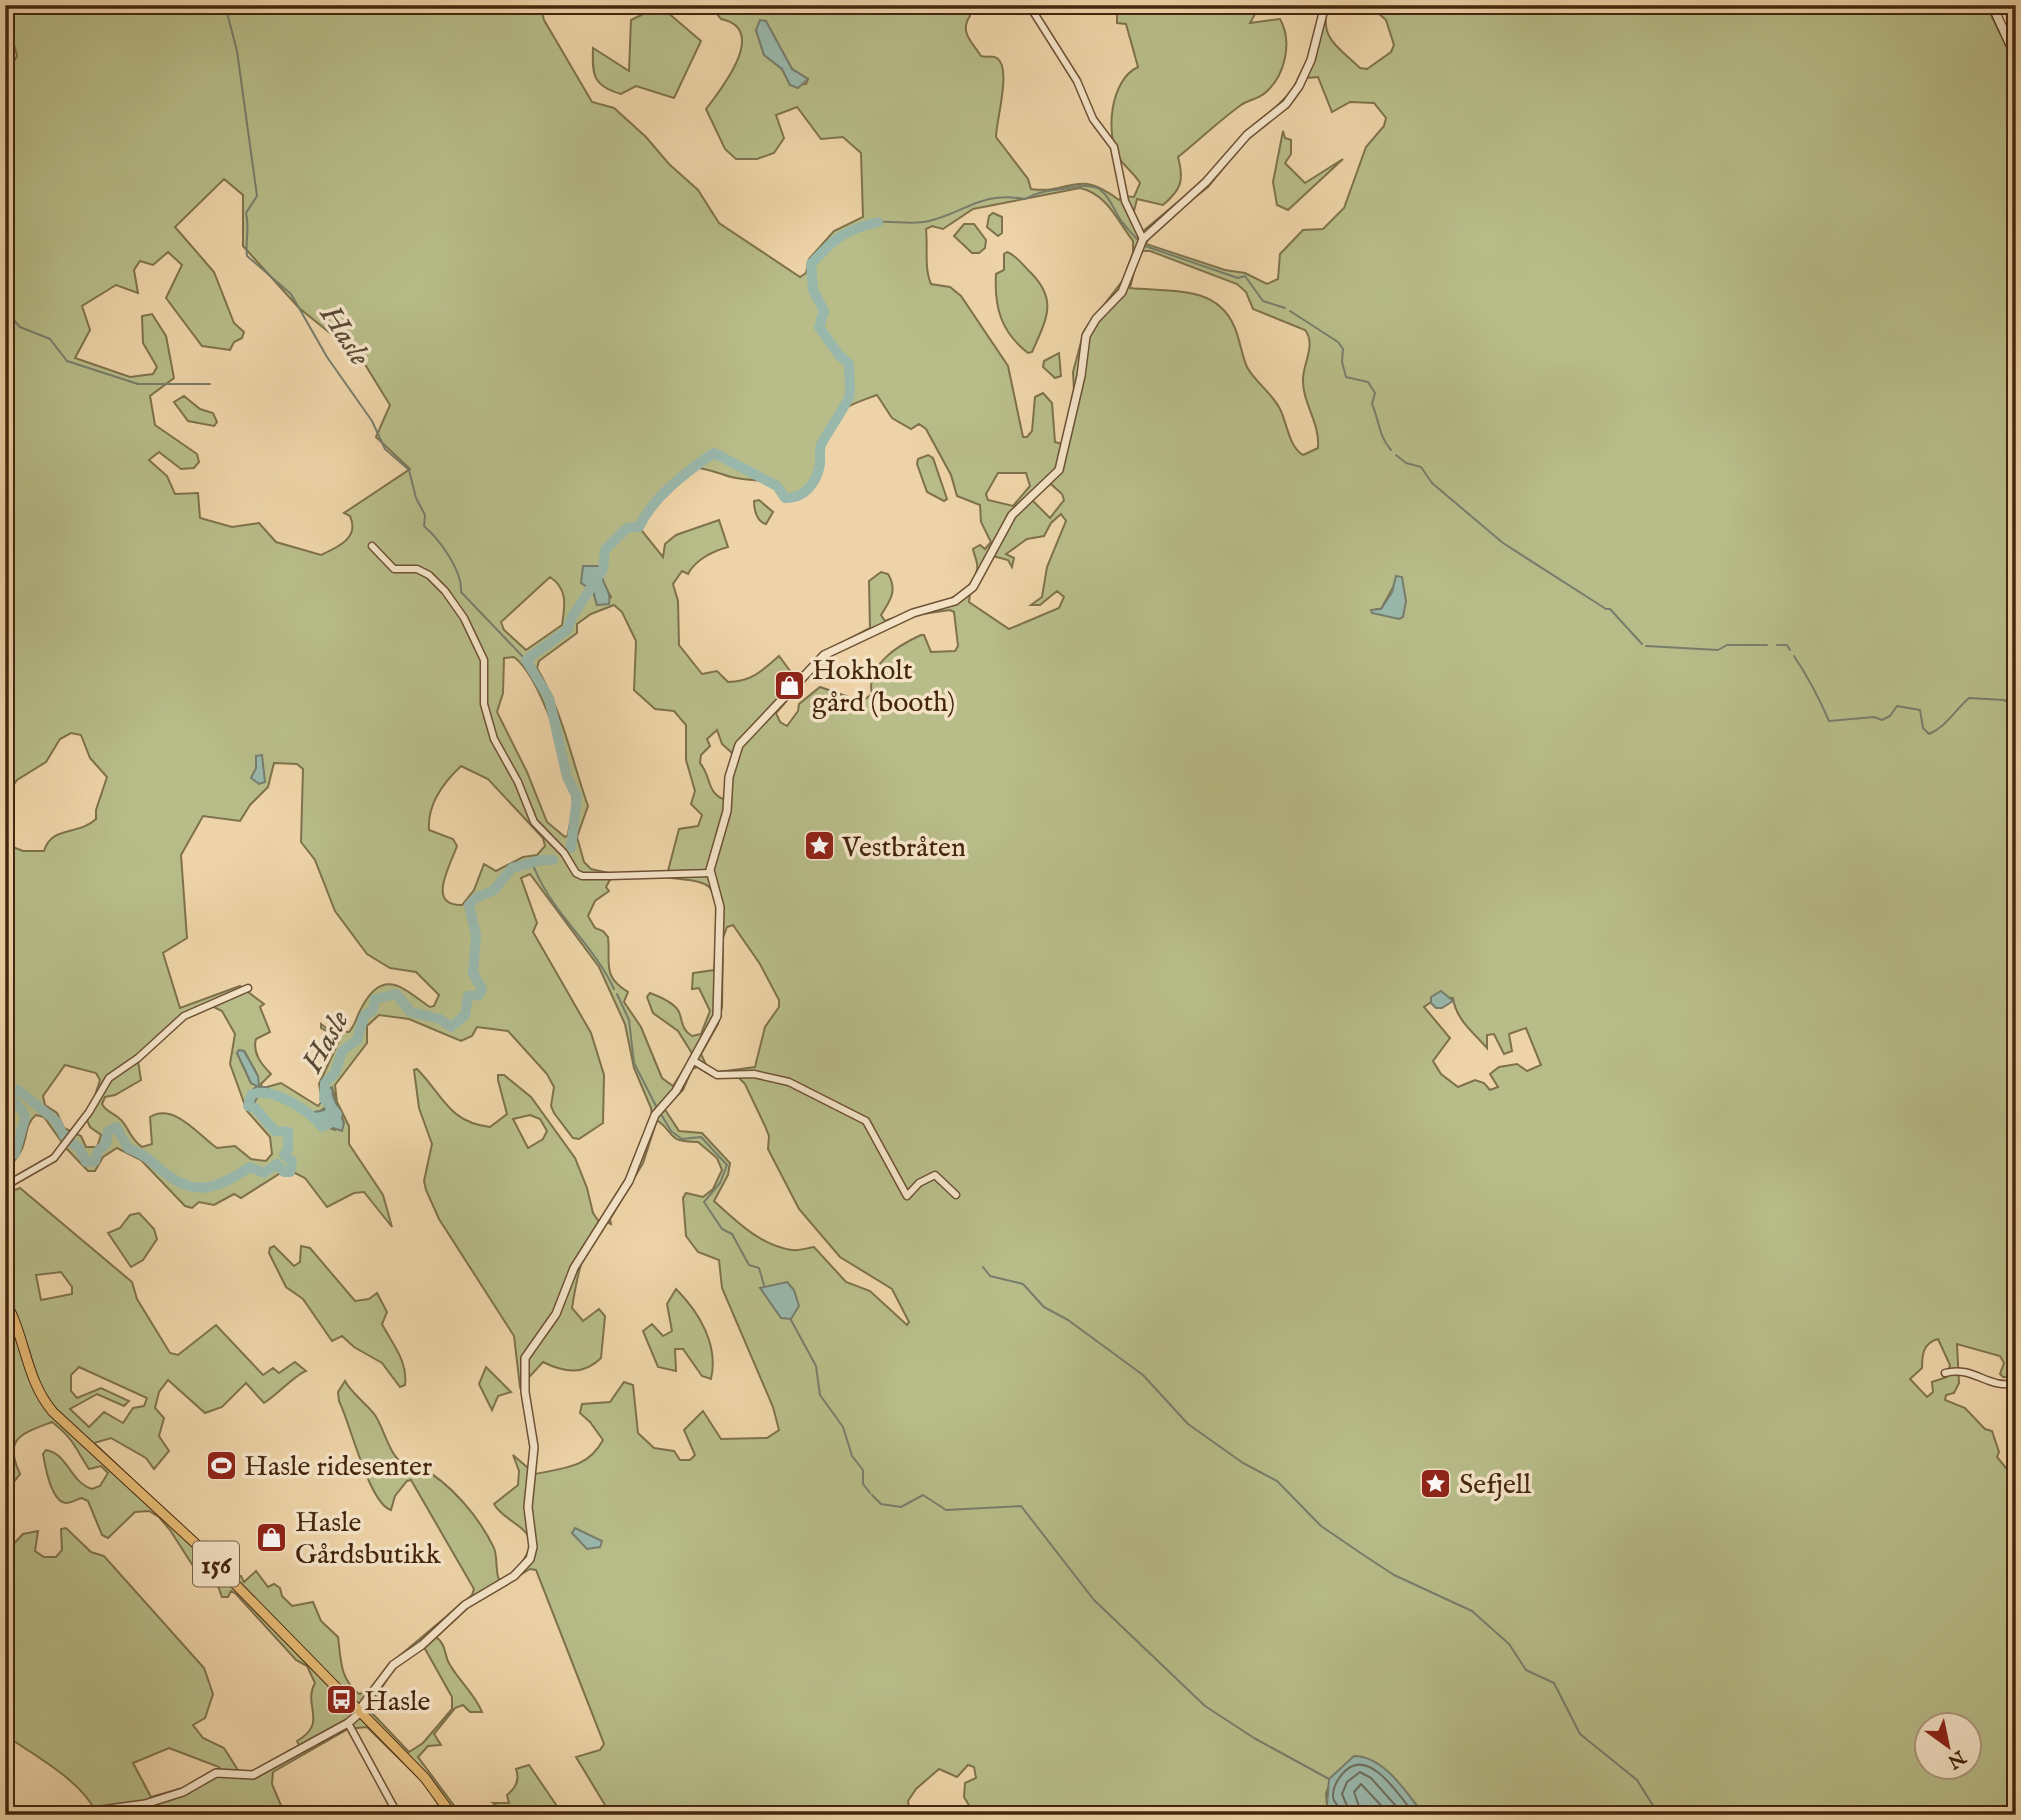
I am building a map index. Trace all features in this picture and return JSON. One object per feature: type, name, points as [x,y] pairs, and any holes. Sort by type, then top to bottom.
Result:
[{"type":"main road","points":[[1992,5],[2016,57]]},
{"type":"main road","name":"156","points":[[5,1301],[18,1327],[33,1382],[53,1412],[196,1544],[425,1778],[452,1815]]},
{"type":"street","points":[[1029,5],[1077,81],[1093,119],[1114,147],[1125,201],[1143,239]]},
{"type":"street","points":[[65,1815],[145,1804],[183,1792],[216,1773],[253,1775],[348,1723],[360,1711],[393,1665],[422,1645],[465,1605],[514,1576],[530,1559],[533,1547],[528,1517],[534,1447],[525,1392],[525,1358],[556,1314],[575,1268],[629,1181],[655,1115],[676,1091],[694,1061],[719,1008],[717,968],[720,907],[711,873],[716,844],[727,811],[732,765],[743,739],[824,655],[874,630],[955,601],[967,593],[1018,507],[1059,470],[1081,376],[1086,336],[1096,319],[1122,292],[1143,239],[1206,182],[1247,135],[1286,104],[1299,86],[1311,60],[1325,5]]},
{"type":"street","points":[[372,545],[394,569],[417,569],[432,577],[460,611],[484,660],[484,704],[494,739],[518,782],[534,822],[564,854],[574,871],[582,876],[711,873]]},
{"type":"street","points":[[5,1186],[49,1161],[69,1140],[109,1078],[138,1058],[191,1011],[247,988]]},
{"type":"street","points":[[694,1061],[711,1074],[754,1074],[800,1087],[851,1116],[866,1121],[907,1196],[919,1183],[934,1175],[956,1195]]},
{"type":"street","points":[[1945,1373],[1970,1370],[1987,1381],[2016,1383]]},
{"type":"street","points":[[348,1723],[398,1815]]},
{"type":"green space","points":[[5,5],[171,5],[178,8],[179,5],[540,5],[544,20],[592,102],[614,108],[646,137],[669,164],[698,190],[719,223],[800,277],[806,273],[809,259],[834,231],[863,217],[861,153],[843,137],[821,139],[797,107],[776,115],[784,138],[774,153],[757,159],[736,159],[725,149],[706,109],[738,60],[742,46],[741,34],[735,25],[721,19],[710,5],[967,5],[970,16],[966,32],[981,56],[997,58],[1003,72],[996,137],[1028,179],[1031,189],[1056,189],[1074,184],[1092,185],[1119,200],[1123,196],[1134,197],[1140,183],[1119,158],[1112,135],[1111,122],[1116,95],[1121,83],[1138,67],[1126,24],[1117,23],[1117,5],[1260,5],[1250,23],[1280,19],[1284,28],[1285,58],[1278,78],[1265,93],[1241,105],[1178,157],[1180,184],[1163,205],[1137,199],[1133,215],[1142,232],[1197,186],[1292,91],[1309,56],[1322,5],[1328,5],[1326,27],[1332,41],[1360,68],[1367,69],[1391,52],[1394,45],[1386,20],[1369,5],[1986,5],[2016,66],[2016,1377],[2003,1377],[2000,1374],[2004,1363],[2000,1356],[1957,1344],[1959,1383],[1954,1393],[1946,1395],[1945,1400],[1965,1408],[1985,1429],[1992,1431],[1999,1452],[1997,1457],[2006,1468],[2016,1469],[2016,1815],[1424,1815],[1414,1802],[1332,1777],[1326,1794],[1327,1805],[1339,1815],[975,1815],[964,1797],[965,1783],[976,1778],[974,1767],[968,1765],[957,1777],[939,1769],[916,1789],[908,1801],[910,1815],[611,1815],[576,1757],[600,1750],[604,1744],[536,1570],[530,1569],[464,1609],[435,1636],[442,1643],[450,1665],[482,1712],[470,1712],[463,1705],[455,1708],[434,1734],[441,1745],[428,1746],[418,1757],[461,1815],[445,1815],[426,1785],[367,1727],[348,1729],[273,1772],[272,1784],[285,1815],[156,1815],[142,1810],[131,1815],[98,1815],[81,1791],[69,1780],[5,1735],[5,1553],[23,1534],[38,1531],[35,1551],[44,1557],[56,1557],[62,1550],[61,1529],[66,1528],[91,1552],[104,1556],[204,1668],[213,1694],[205,1718],[193,1725],[203,1738],[224,1748],[241,1775],[252,1774],[300,1747],[297,1741],[306,1734],[313,1720],[311,1699],[315,1683],[307,1666],[296,1660],[236,1594],[231,1591],[228,1597],[222,1597],[216,1581],[195,1569],[159,1517],[149,1511],[135,1512],[108,1538],[102,1535],[88,1501],[82,1498],[66,1503],[56,1497],[47,1475],[43,1454],[46,1450],[59,1457],[79,1481],[92,1489],[100,1486],[108,1473],[101,1466],[89,1469],[70,1439],[52,1422],[24,1434],[14,1445],[15,1462],[20,1474],[5,1493],[5,1194],[20,1188],[132,1282],[137,1299],[170,1353],[178,1355],[216,1325],[263,1375],[273,1368],[279,1373],[295,1362],[306,1371],[264,1403],[246,1383],[222,1407],[205,1413],[168,1380],[159,1392],[155,1408],[164,1418],[159,1436],[169,1451],[154,1469],[146,1458],[111,1438],[94,1443],[236,1578],[241,1576],[244,1582],[256,1571],[268,1587],[274,1584],[280,1588],[282,1596],[292,1606],[313,1602],[321,1621],[338,1637],[344,1674],[359,1694],[370,1691],[397,1658],[472,1595],[474,1589],[411,1480],[407,1481],[395,1496],[391,1510],[375,1493],[339,1401],[338,1392],[345,1381],[375,1415],[398,1460],[412,1470],[419,1466],[442,1481],[471,1512],[494,1548],[499,1580],[517,1569],[529,1549],[530,1540],[527,1534],[494,1504],[518,1485],[519,1471],[513,1455],[535,1474],[565,1468],[590,1456],[603,1440],[580,1413],[582,1404],[610,1402],[624,1382],[633,1385],[638,1433],[654,1448],[674,1451],[680,1460],[690,1460],[695,1455],[684,1430],[703,1411],[721,1439],[767,1438],[779,1430],[773,1407],[722,1288],[719,1260],[698,1252],[686,1236],[683,1198],[686,1193],[703,1197],[713,1189],[722,1170],[717,1158],[698,1142],[673,1137],[657,1120],[643,1163],[610,1219],[611,1224],[602,1220],[624,1184],[652,1115],[651,1108],[634,1068],[625,1024],[599,967],[530,874],[521,878],[537,923],[533,932],[591,1033],[604,1075],[603,1123],[579,1139],[573,1138],[554,1113],[551,1106],[554,1087],[547,1074],[508,1031],[477,1027],[472,1036],[461,1041],[409,1019],[379,1015],[367,1026],[367,1043],[335,1085],[337,1102],[349,1126],[349,1144],[383,1195],[392,1227],[364,1192],[354,1193],[327,1207],[305,1178],[287,1169],[241,1198],[234,1194],[214,1205],[199,1202],[192,1208],[185,1206],[141,1160],[117,1148],[103,1157],[95,1171],[88,1171],[66,1148],[44,1117],[36,1115],[29,1124],[18,1157],[12,1163],[5,1162],[5,844],[23,851],[44,851],[53,837],[89,824],[96,819],[96,810],[107,777],[90,758],[81,735],[71,733],[60,739],[46,762],[17,780],[5,798],[5,76],[17,56]],"holes":[[[765,21],[792,69],[808,79],[806,84],[790,85],[782,69],[764,55],[756,30]],[[1318,77],[1332,112],[1350,102],[1374,103],[1386,118],[1384,126],[1366,147],[1344,208],[1323,229],[1303,230],[1280,254],[1278,279],[1267,284],[1245,273],[1225,270],[1146,244],[1168,218],[1208,187],[1247,139],[1290,102],[1307,78]],[[224,179],[243,195],[243,246],[299,308],[361,358],[390,405],[376,437],[410,469],[344,513],[350,516],[350,536],[321,555],[276,542],[259,523],[232,527],[200,518],[198,493],[175,494],[167,476],[149,460],[159,452],[181,469],[194,468],[199,462],[197,454],[155,425],[150,396],[174,378],[166,336],[152,314],[142,316],[143,343],[157,367],[153,374],[130,377],[75,358],[90,330],[82,306],[116,285],[138,293],[134,270],[140,261],[153,265],[168,252],[182,265],[166,298],[202,346],[230,350],[234,342],[242,338],[244,332],[234,323],[214,272],[175,227]],[[1080,188],[1104,202],[1133,241],[1133,253],[1123,280],[1084,331],[1073,372],[1074,390],[1062,444],[1055,442],[1052,403],[1043,393],[1035,397],[1032,431],[1027,437],[1023,437],[1008,366],[961,296],[950,287],[931,284],[927,265],[926,229],[932,226],[943,229],[973,209]],[[1143,251],[1150,251],[1237,284],[1246,292],[1253,309],[1305,330],[1309,347],[1303,387],[1316,429],[1318,448],[1303,455],[1294,446],[1277,403],[1247,367],[1236,331],[1226,312],[1215,303],[1189,293],[1130,288],[1138,256]],[[877,395],[892,418],[911,429],[919,424],[926,429],[951,475],[957,496],[980,505],[981,522],[991,542],[985,549],[980,545],[973,549],[977,567],[972,581],[964,590],[939,604],[885,621],[881,615],[893,590],[888,574],[881,572],[869,581],[870,628],[822,653],[796,679],[779,656],[761,671],[743,680],[728,682],[717,671],[702,674],[679,645],[678,601],[673,584],[682,571],[688,574],[695,564],[705,557],[728,547],[719,520],[676,535],[665,544],[663,557],[639,527],[647,511],[692,467],[739,479],[767,482],[785,498],[804,493],[819,471],[820,447],[834,418],[842,410]],[[998,473],[1026,473],[1030,486],[1013,506],[988,500],[986,494]],[[1051,484],[1062,494],[1064,500],[1050,518],[1030,498]],[[1061,514],[1066,521],[1047,567],[1042,597],[1031,605],[1040,605],[1057,591],[1064,597],[1059,608],[1009,629],[969,602],[970,594],[993,556],[1008,560],[1012,567],[1014,558],[1006,554],[1027,539],[1044,536],[1051,523]],[[601,566],[600,577],[611,597],[597,605],[593,591]],[[550,577],[562,592],[562,625],[526,650],[504,630],[501,622]],[[1396,582],[1406,601],[1403,609],[1381,609]],[[614,605],[622,612],[636,641],[634,690],[655,709],[674,711],[686,725],[686,760],[695,791],[691,804],[702,815],[698,826],[679,829],[668,871],[613,874],[591,869],[584,862],[577,837],[588,806],[560,718],[537,668],[539,661],[577,633],[577,624],[591,614]],[[950,610],[954,612],[958,646],[955,651],[931,652],[924,635],[921,635],[886,657],[874,674],[872,694],[858,704],[852,698],[820,687],[799,704],[798,711],[787,726],[780,722],[776,713],[824,658],[915,615]],[[514,657],[534,683],[560,746],[573,802],[568,835],[565,837],[547,822],[527,772],[497,712],[503,693],[504,658]],[[717,730],[722,744],[733,754],[726,800],[712,789],[700,763],[701,755],[710,746],[707,739]],[[274,763],[297,764],[303,769],[301,842],[315,860],[335,911],[367,954],[390,968],[416,972],[439,995],[434,1006],[430,1007],[404,989],[387,984],[370,994],[349,1032],[330,1031],[321,1024],[321,1028],[340,1039],[319,1084],[322,1101],[318,1106],[281,1083],[267,1087],[268,1091],[258,1096],[254,1103],[250,1093],[257,1086],[251,1083],[237,1053],[244,1051],[255,1070],[259,1087],[262,1087],[261,1084],[271,1074],[264,1067],[255,1049],[256,1039],[270,1032],[260,1007],[264,1004],[240,986],[180,1008],[163,953],[187,938],[181,855],[203,816],[240,821],[250,805],[268,787]],[[461,766],[488,779],[543,838],[545,846],[537,855],[523,857],[496,871],[484,864],[474,890],[462,905],[451,904],[445,899],[443,892],[443,883],[457,846],[453,839],[429,830],[434,803],[448,780]],[[667,877],[702,883],[707,885],[715,896],[719,928],[714,970],[693,973],[692,989],[699,988],[710,1011],[701,1034],[692,1036],[688,1033],[679,1012],[670,1003],[650,993],[647,997],[653,1013],[678,1031],[693,1055],[673,1086],[662,1078],[641,1027],[624,1002],[628,992],[611,974],[608,937],[595,928],[588,916],[595,901],[609,891],[606,887],[611,878]],[[733,925],[760,964],[779,1000],[779,1007],[765,1027],[755,1067],[718,1072],[707,1067],[701,1054],[718,1024],[722,1007],[723,938],[727,927]],[[1431,997],[1453,998],[1458,1013],[1471,1031],[1487,1048],[1487,1035],[1494,1034],[1504,1054],[1512,1051],[1509,1034],[1526,1028],[1541,1065],[1527,1071],[1517,1064],[1499,1067],[1490,1074],[1498,1087],[1490,1090],[1484,1083],[1475,1080],[1458,1087],[1441,1074],[1433,1061],[1450,1038],[1424,1007],[1431,1002]],[[212,1006],[222,1011],[235,1034],[230,1064],[247,1111],[270,1137],[272,1154],[266,1161],[251,1159],[235,1146],[217,1148],[178,1117],[169,1114],[150,1117],[152,1144],[142,1147],[134,1140],[123,1122],[102,1104],[105,1097],[115,1095],[141,1080],[138,1061],[189,1014]],[[65,1065],[96,1073],[100,1080],[87,1120],[90,1127],[101,1135],[97,1147],[86,1147],[81,1136],[64,1128],[57,1113],[45,1105],[43,1096]],[[697,1067],[712,1076],[737,1076],[745,1084],[765,1126],[769,1136],[768,1149],[799,1209],[840,1257],[892,1289],[909,1322],[907,1325],[870,1291],[846,1282],[814,1247],[795,1250],[781,1248],[759,1238],[731,1217],[714,1201],[728,1175],[730,1163],[702,1133],[679,1131],[664,1108],[683,1090],[692,1069]],[[332,1088],[344,1123],[335,1130],[318,1123],[318,1113],[328,1105],[327,1093]],[[61,1272],[72,1287],[72,1294],[41,1300],[36,1275]],[[1938,1339],[1950,1365],[1947,1377],[1932,1382],[1933,1392],[1927,1397],[1910,1379],[1922,1368],[1924,1350],[1929,1343]],[[79,1367],[147,1398],[144,1406],[133,1408],[123,1423],[104,1412],[89,1427],[70,1409],[97,1394],[124,1406],[129,1401],[101,1388],[77,1398],[71,1391],[71,1375]],[[424,1647],[452,1697],[452,1709],[423,1743],[409,1752],[371,1712],[371,1706],[393,1669]],[[169,1748],[221,1770],[208,1773],[190,1786],[151,1797],[133,1763]]]},
{"type":"green space","points":[[660,6],[701,41],[674,98],[636,86],[621,94],[605,87],[594,72],[593,48],[629,71],[631,20]]},
{"type":"green space","points":[[1283,131],[1285,138],[1291,140],[1291,154],[1285,163],[1305,183],[1343,159],[1288,210],[1277,205],[1273,182]]},
{"type":"green space","points":[[993,213],[1002,217],[1002,233],[998,236],[987,227],[989,216]]},
{"type":"green space","points":[[964,224],[974,224],[986,240],[985,248],[979,253],[972,253],[954,236]]},
{"type":"green space","points":[[1007,252],[1038,280],[1047,300],[1046,319],[1032,352],[1028,353],[1005,327],[998,308],[996,274],[1004,270],[1004,254]]},
{"type":"green space","points":[[1059,353],[1061,376],[1055,378],[1043,367],[1044,361]]},
{"type":"green space","points":[[184,396],[200,409],[213,413],[217,422],[214,426],[188,421],[174,402]]},
{"type":"green space","points":[[928,455],[933,458],[947,499],[944,501],[927,492],[917,464],[918,459]]},
{"type":"green space","points":[[759,500],[773,512],[766,524],[760,521],[755,512],[754,501]]},
{"type":"green space","points":[[417,1069],[455,1113],[476,1124],[490,1127],[507,1114],[498,1080],[498,1075],[504,1075],[531,1097],[575,1158],[593,1213],[600,1223],[581,1264],[572,1308],[583,1321],[599,1309],[605,1316],[601,1358],[595,1364],[574,1371],[543,1362],[520,1387],[514,1336],[439,1219],[426,1190],[424,1181],[432,1144],[419,1108],[414,1070]],"holes":[[[530,1115],[540,1119],[547,1131],[543,1139],[528,1148],[513,1119]]]},
{"type":"green space","points":[[139,1213],[154,1229],[157,1239],[143,1260],[131,1267],[108,1233],[120,1228],[130,1215]]},
{"type":"green space","points":[[274,1246],[294,1266],[300,1262],[301,1246],[310,1248],[355,1301],[369,1299],[377,1293],[387,1312],[382,1324],[402,1361],[405,1385],[400,1387],[382,1363],[354,1347],[342,1336],[332,1341],[303,1299],[286,1287],[269,1253]]},
{"type":"green space","points":[[676,1289],[692,1308],[710,1342],[713,1366],[711,1379],[702,1376],[683,1349],[675,1349],[676,1371],[658,1367],[643,1331],[652,1324],[663,1336],[672,1331],[667,1304]]},
{"type":"green space","points":[[486,1367],[511,1392],[498,1396],[492,1410],[479,1384]]},
{"type":"green space","points":[[529,1765],[563,1815],[509,1815],[493,1803],[509,1803],[507,1795],[513,1790],[518,1777],[516,1769]]},
{"type":"water","points":[[760,20],[766,21],[792,69],[808,79],[798,88],[790,85],[782,69],[764,55],[756,30]]},
{"type":"water","points":[[583,566],[601,566],[609,604],[597,605],[593,591],[581,583]]},
{"type":"water","points":[[1396,576],[1402,577],[1406,601],[1403,617],[1399,619],[1372,613],[1371,610],[1381,609],[1392,592]]},
{"type":"water","points":[[262,755],[265,782],[259,784],[251,778],[256,768],[256,756]]},
{"type":"water","points":[[1441,991],[1453,1001],[1442,1008],[1436,1008],[1431,1003],[1431,997]]},
{"type":"water","points":[[239,1050],[244,1051],[258,1076],[259,1087],[267,1087],[268,1091],[258,1095],[254,1103],[248,1102],[248,1097],[257,1086],[251,1083],[237,1053]]},
{"type":"water","points":[[332,1087],[344,1123],[342,1131],[318,1123],[310,1113],[324,1110],[329,1100],[326,1090]]},
{"type":"water","points":[[787,1282],[794,1290],[799,1306],[791,1319],[781,1318],[760,1288]]},
{"type":"water","points":[[575,1528],[602,1541],[600,1547],[587,1549],[572,1533]]},
{"type":"water","points":[[1354,1756],[1375,1762],[1385,1769],[1424,1815],[1336,1813],[1327,1805],[1329,1779]]},
{"type":"waterway","name":"Hasle","points":[[225,5],[237,51],[257,196],[246,213],[247,256],[291,294],[327,357],[372,421],[385,449],[409,470],[416,498],[425,515],[424,526],[443,547],[454,565],[461,592],[526,660]]},
{"type":"waterway","points":[[879,222],[923,222],[985,200],[1010,197],[1025,199],[1047,191],[1090,186],[1102,191],[1121,221],[1137,239]]},
{"type":"waterway","name":"Hasle","points":[[571,848],[577,797],[567,777],[549,698],[526,660],[567,630],[572,617],[603,569],[605,550],[627,528],[639,527],[662,495],[714,453],[777,486],[785,498],[804,493],[813,483],[820,464],[821,445],[848,400],[850,389],[849,364],[819,327],[824,311],[813,290],[811,264],[840,237],[856,228],[878,222]]},
{"type":"waterway","points":[[1145,246],[1238,278],[1245,276],[1263,301],[1285,308]]},
{"type":"waterway","points":[[5,310],[20,327],[50,339],[67,361],[138,384],[210,384]]},
{"type":"waterway","points":[[1290,311],[1338,342],[1343,349],[1342,362],[1346,377],[1368,382],[1375,393],[1372,404],[1382,434],[1391,450]]},
{"type":"waterway","points":[[1396,455],[1406,463],[1421,467],[1432,483],[1503,543],[1610,609],[1642,644]]},
{"type":"waterway","points":[[1646,646],[1718,650],[1727,645],[1767,645]]},
{"type":"waterway","points":[[1777,645],[1787,645],[1790,650]]},
{"type":"waterway","points":[[1794,656],[1829,721],[1874,717],[1882,720],[1890,716],[1897,706],[1920,710],[1923,728],[1929,734],[1945,723],[1969,698],[2004,700],[2016,706]]},
{"type":"waterway","name":"Hasle","points":[[5,1153],[15,1154],[25,1118],[11,1095],[18,1090],[56,1121],[64,1136],[79,1148],[86,1162],[95,1161],[98,1151],[106,1144],[108,1131],[116,1127],[128,1148],[146,1157],[173,1178],[195,1187],[216,1185],[250,1167],[264,1173],[277,1164],[284,1172],[290,1172],[292,1161],[284,1155],[288,1149],[288,1132],[275,1131],[255,1108],[248,1106],[251,1095],[269,1094],[290,1101],[322,1127],[334,1121],[337,1114],[324,1099],[325,1083],[335,1073],[342,1051],[357,1040],[364,1016],[373,1010],[375,999],[396,994],[411,1012],[440,1019],[451,1027],[465,1015],[468,996],[479,995],[482,989],[473,973],[476,935],[469,905],[476,898],[494,890],[512,868],[541,860],[553,860]]},
{"type":"waterway","points":[[532,862],[549,896],[595,957],[614,989]]},
{"type":"waterway","points":[[617,994],[629,1020],[634,1063],[656,1106]]},
{"type":"waterway","points":[[661,1114],[671,1131],[682,1139],[701,1137],[727,1165],[720,1183],[704,1202],[722,1229],[732,1234],[749,1265],[759,1268],[764,1285]]},
{"type":"waterway","points":[[983,1267],[990,1276],[1023,1284],[1044,1307],[1068,1320],[1143,1375],[1188,1424],[1243,1463],[1277,1481],[1321,1526],[1394,1575],[1472,1611],[1509,1644],[1526,1670],[1554,1683],[1580,1734],[1637,1780],[1659,1815]]},
{"type":"waterway","points":[[791,1320],[816,1366],[820,1395],[843,1427],[852,1456],[863,1470],[863,1484],[870,1493]]},
{"type":"waterway","points":[[872,1495],[881,1504],[901,1507],[923,1495],[946,1510],[1021,1506],[1094,1600],[1205,1706],[1254,1738],[1329,1779]]},
{"type":"place","name":"Hokholt gård (booth)","points":[[789,685]]},
{"type":"place","name":"Vestbråten","points":[[819,846]]},
{"type":"place","name":"Hasle ridesenter","points":[[221,1465]]},
{"type":"place","name":"Sefjell","points":[[1436,1483]]},
{"type":"place","name":"Hasle Gårdsbutikk","points":[[272,1537]]},
{"type":"place","name":"Hasle","points":[[341,1700]]}]
